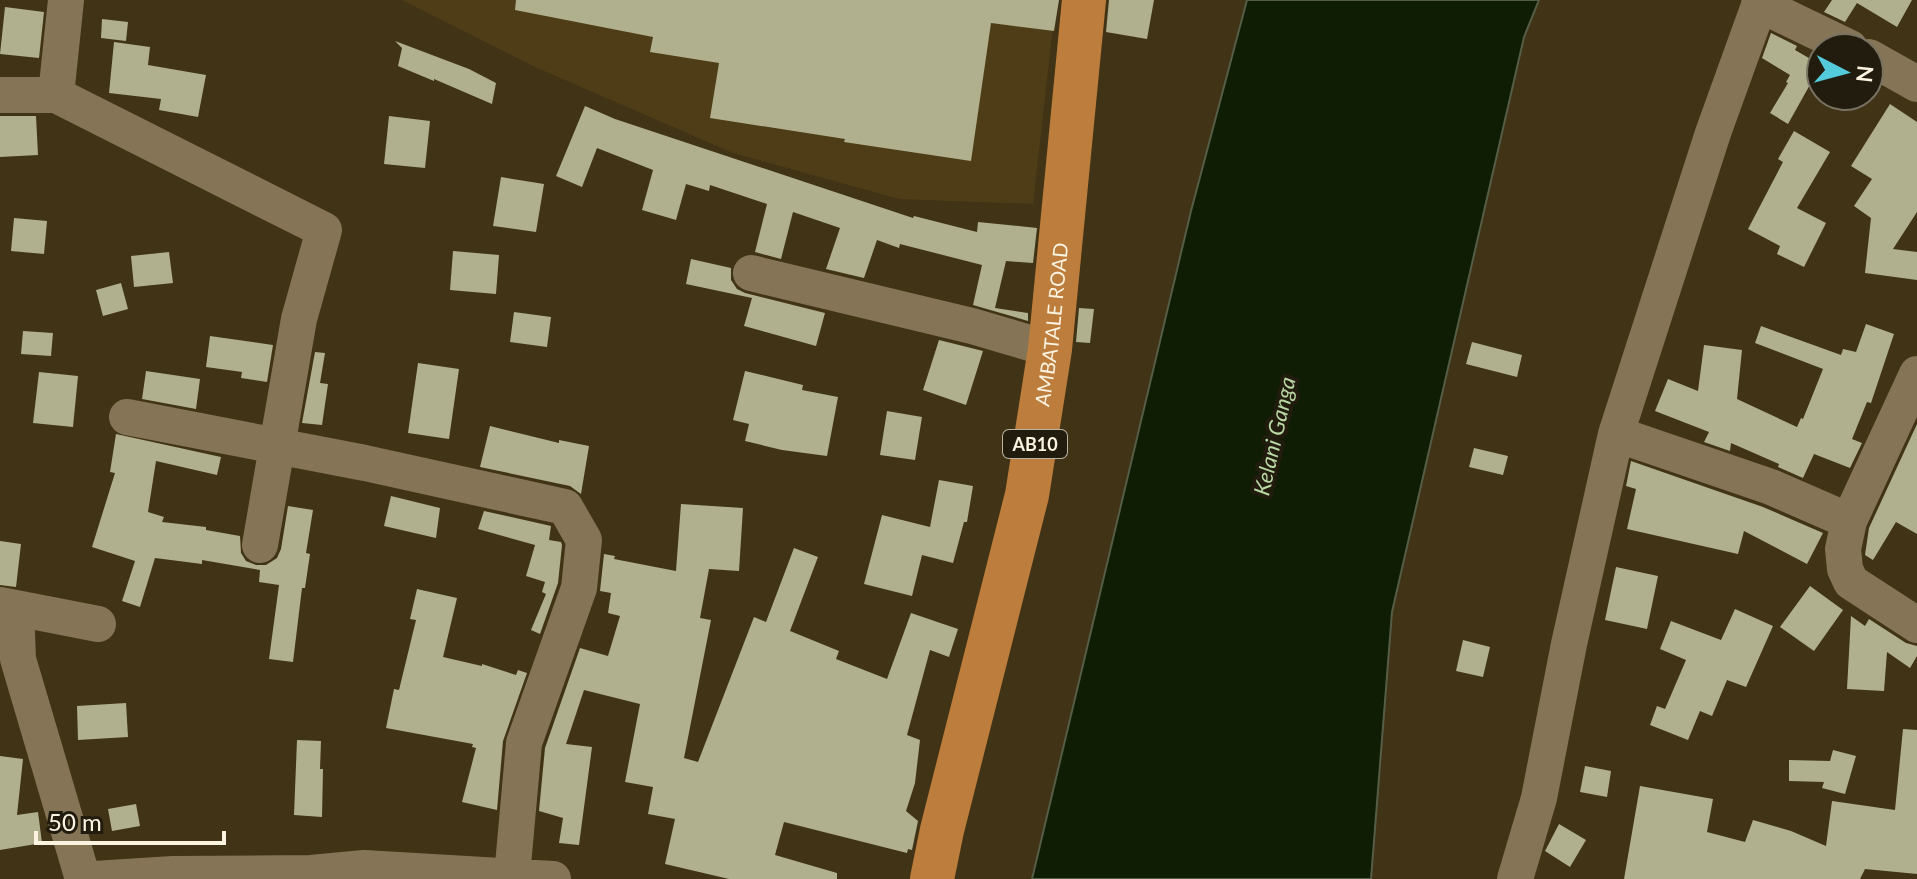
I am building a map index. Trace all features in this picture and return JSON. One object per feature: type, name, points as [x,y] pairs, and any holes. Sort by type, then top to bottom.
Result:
[{"type":"main road","name":"AMBATALE ROAD","points":[[932,879],[1027,495],[1050,349],[1084,0]]},
{"type":"street","points":[[56,95],[66,0]]},
{"type":"street","points":[[1515,879],[1539,798],[1569,644],[1616,434],[1708,147],[1760,2],[1819,32]]},
{"type":"street","points":[[1885,66],[1917,84]]},
{"type":"street","points":[[0,95],[56,95],[324,230],[299,319],[260,545]]},
{"type":"street","points":[[751,273],[972,326],[1050,349]]},
{"type":"street","points":[[1917,374],[1849,521],[1843,549],[1845,569],[1851,582],[1917,625]]},
{"type":"street","points":[[127,417],[565,507],[584,540],[579,588],[524,743],[512,876]]},
{"type":"street","points":[[1616,434],[1771,487],[1849,521]]},
{"type":"street","points":[[83,879],[18,659],[8,607],[98,624]]},
{"type":"street","points":[[94,879],[173,874],[311,873],[364,868],[553,879]]},
{"type":"shaded area","points":[[402,0],[1056,0],[1033,204],[899,199],[733,153],[535,67]]},
{"type":"water","name":"Kelani Ganga","points":[[1247,0],[1539,0],[1524,37],[1392,612],[1371,879],[1032,879],[1191,211]]},
{"type":"building","points":[[516,0],[1059,0],[1054,31],[991,23],[971,161],[710,118],[719,63],[650,52],[653,37],[515,10]]},
{"type":"building","points":[[1109,0],[1154,0],[1147,39],[1106,32]]},
{"type":"building","points":[[1832,0],[1912,0],[1897,27],[1857,3],[1845,22],[1824,12]]},
{"type":"building","points":[[5,7],[44,12],[39,58],[0,54]]},
{"type":"building","points":[[102,19],[128,22],[126,41],[101,38]]},
{"type":"building","points":[[1771,33],[1797,46],[1795,50],[1805,56],[1805,94],[1788,124],[1770,113],[1790,75],[1762,58]]},
{"type":"building","points":[[395,41],[469,69],[496,83],[492,104],[398,66],[402,48]]},
{"type":"building","points":[[114,42],[150,47],[148,65],[206,75],[198,117],[159,110],[161,99],[109,93]]},
{"type":"building","points":[[1890,104],[1917,122],[1917,212],[1893,249],[1917,252],[1917,280],[1865,273],[1871,218],[1854,206],[1872,179],[1851,166]]},
{"type":"building","points":[[585,106],[615,119],[913,218],[977,232],[978,222],[1037,228],[1033,263],[1006,261],[995,308],[1028,313],[1028,321],[973,305],[982,265],[900,244],[899,248],[877,240],[864,278],[826,269],[840,228],[793,212],[781,259],[755,252],[767,204],[710,185],[709,191],[686,184],[676,220],[642,210],[653,170],[597,148],[582,187],[556,176]]},
{"type":"building","points":[[0,116],[36,116],[38,155],[0,157]]},
{"type":"building","points":[[389,116],[430,121],[425,168],[384,164]]},
{"type":"building","points":[[1794,131],[1830,152],[1797,208],[1826,223],[1804,267],[1777,254],[1780,246],[1748,229],[1783,162],[1778,159]]},
{"type":"building","points":[[501,177],[544,184],[536,232],[493,226]]},
{"type":"building","points":[[14,218],[47,221],[44,254],[11,251]]},
{"type":"building","points":[[453,251],[499,255],[496,294],[450,290]]},
{"type":"building","points":[[169,252],[173,283],[134,287],[131,256]]},
{"type":"building","points":[[691,259],[731,268],[731,280],[737,289],[745,293],[825,313],[816,346],[744,326],[752,298],[686,284]]},
{"type":"building","points":[[121,283],[128,309],[103,316],[96,290]]},
{"type":"building","points":[[1079,308],[1094,309],[1090,343],[1076,342]]},
{"type":"building","points":[[514,312],[551,317],[547,347],[510,342]]},
{"type":"building","points":[[1866,324],[1894,334],[1871,403],[1867,402],[1852,439],[1862,443],[1850,468],[1814,454],[1803,478],[1731,443],[1730,451],[1704,442],[1709,432],[1655,411],[1668,379],[1698,391],[1704,345],[1742,350],[1737,399],[1797,427],[1823,369],[1755,343],[1761,326],[1841,355],[1843,349],[1856,352]]},
{"type":"building","points":[[23,331],[53,333],[51,356],[21,354]]},
{"type":"building","points":[[210,336],[273,345],[267,382],[241,378],[242,372],[206,367]]},
{"type":"building","points":[[939,340],[983,351],[966,405],[923,390]]},
{"type":"building","points":[[1472,342],[1522,355],[1517,377],[1466,364]]},
{"type":"building","points":[[315,352],[325,353],[320,383],[328,384],[322,425],[302,423]]},
{"type":"building","points":[[418,363],[459,369],[449,439],[408,433]]},
{"type":"building","points":[[146,371],[200,379],[196,409],[142,399]]},
{"type":"building","points":[[745,371],[803,385],[802,390],[838,397],[827,456],[745,441],[749,424],[733,420]]},
{"type":"building","points":[[39,372],[78,376],[73,427],[33,423]]},
{"type":"building","points":[[887,411],[922,417],[915,460],[880,455]]},
{"type":"building","points":[[1917,424],[1917,534],[1896,522],[1873,560],[1865,555],[1869,528]]},
{"type":"building","points":[[490,426],[559,443],[559,440],[589,446],[581,494],[570,486],[480,467]]},
{"type":"building","points":[[116,434],[221,457],[217,475],[156,461],[148,512],[164,517],[162,522],[206,527],[206,530],[240,536],[241,553],[246,561],[256,565],[266,565],[277,558],[288,506],[313,510],[306,553],[310,554],[305,588],[302,588],[293,662],[269,659],[279,585],[259,582],[260,570],[202,560],[202,564],[155,558],[140,607],[122,601],[135,561],[92,547],[115,473],[110,472]]},
{"type":"building","points":[[1474,448],[1508,456],[1503,475],[1469,467]]},
{"type":"building","points":[[1631,461],[1763,507],[1823,533],[1807,564],[1744,531],[1738,554],[1627,529],[1636,489],[1626,486]]},
{"type":"building","points":[[939,480],[973,486],[967,522],[964,522],[953,563],[922,555],[912,596],[864,584],[882,515],[930,527]]},
{"type":"building","points":[[391,496],[440,508],[436,538],[384,526]]},
{"type":"building","points":[[681,504],[743,508],[739,571],[709,569],[700,618],[711,620],[684,758],[698,762],[754,617],[766,622],[794,548],[818,557],[790,631],[839,651],[836,659],[887,679],[911,613],[958,629],[949,657],[930,650],[907,735],[920,740],[915,783],[906,811],[918,821],[912,850],[908,849],[907,853],[784,822],[775,855],[837,873],[837,879],[729,879],[665,864],[675,819],[648,814],[653,787],[625,782],[640,704],[584,690],[566,744],[592,747],[579,845],[559,843],[563,818],[539,811],[545,748],[580,648],[608,656],[620,616],[608,613],[611,593],[600,591],[604,554],[615,556],[614,559],[676,571]]},
{"type":"building","points":[[484,511],[551,526],[549,540],[561,542],[558,583],[540,634],[531,630],[546,594],[542,592],[545,582],[526,576],[535,545],[478,529]]},
{"type":"building","points":[[0,541],[21,544],[16,587],[0,585]]},
{"type":"building","points":[[1616,567],[1658,576],[1647,629],[1605,620]]},
{"type":"building","points":[[1810,586],[1843,610],[1814,651],[1780,627]]},
{"type":"building","points":[[417,589],[457,598],[443,657],[482,664],[516,675],[518,670],[527,673],[503,741],[497,810],[462,802],[476,748],[472,747],[473,744],[386,728],[394,689],[399,690],[416,620],[410,619]]},
{"type":"building","points":[[1735,609],[1773,626],[1746,687],[1727,680],[1712,716],[1700,711],[1688,740],[1650,725],[1657,706],[1665,709],[1686,660],[1660,649],[1671,621],[1721,640]]},
{"type":"building","points":[[1851,616],[1865,626],[1869,619],[1906,643],[1917,646],[1917,656],[1910,668],[1887,652],[1884,691],[1847,689]]},
{"type":"building","points":[[1463,640],[1490,647],[1483,677],[1456,671]]},
{"type":"building","points":[[126,703],[128,737],[78,740],[77,706]]},
{"type":"building","points":[[1903,729],[1917,730],[1917,874],[1865,869],[1860,879],[1624,879],[1640,786],[1713,799],[1707,832],[1745,842],[1753,820],[1826,846],[1832,801],[1895,810]]},
{"type":"building","points":[[297,740],[321,741],[322,817],[294,815]]},
{"type":"building","points":[[1833,750],[1856,756],[1845,794],[1822,788],[1824,782],[1789,781],[1789,760],[1830,761]]},
{"type":"building","points":[[0,756],[23,759],[17,815],[38,812],[42,843],[0,850]]},
{"type":"building","points":[[1585,766],[1611,771],[1607,797],[1580,792]]},
{"type":"building","points":[[136,804],[140,826],[112,831],[108,809]]},
{"type":"building","points":[[1559,824],[1586,840],[1570,867],[1545,851]]}]
